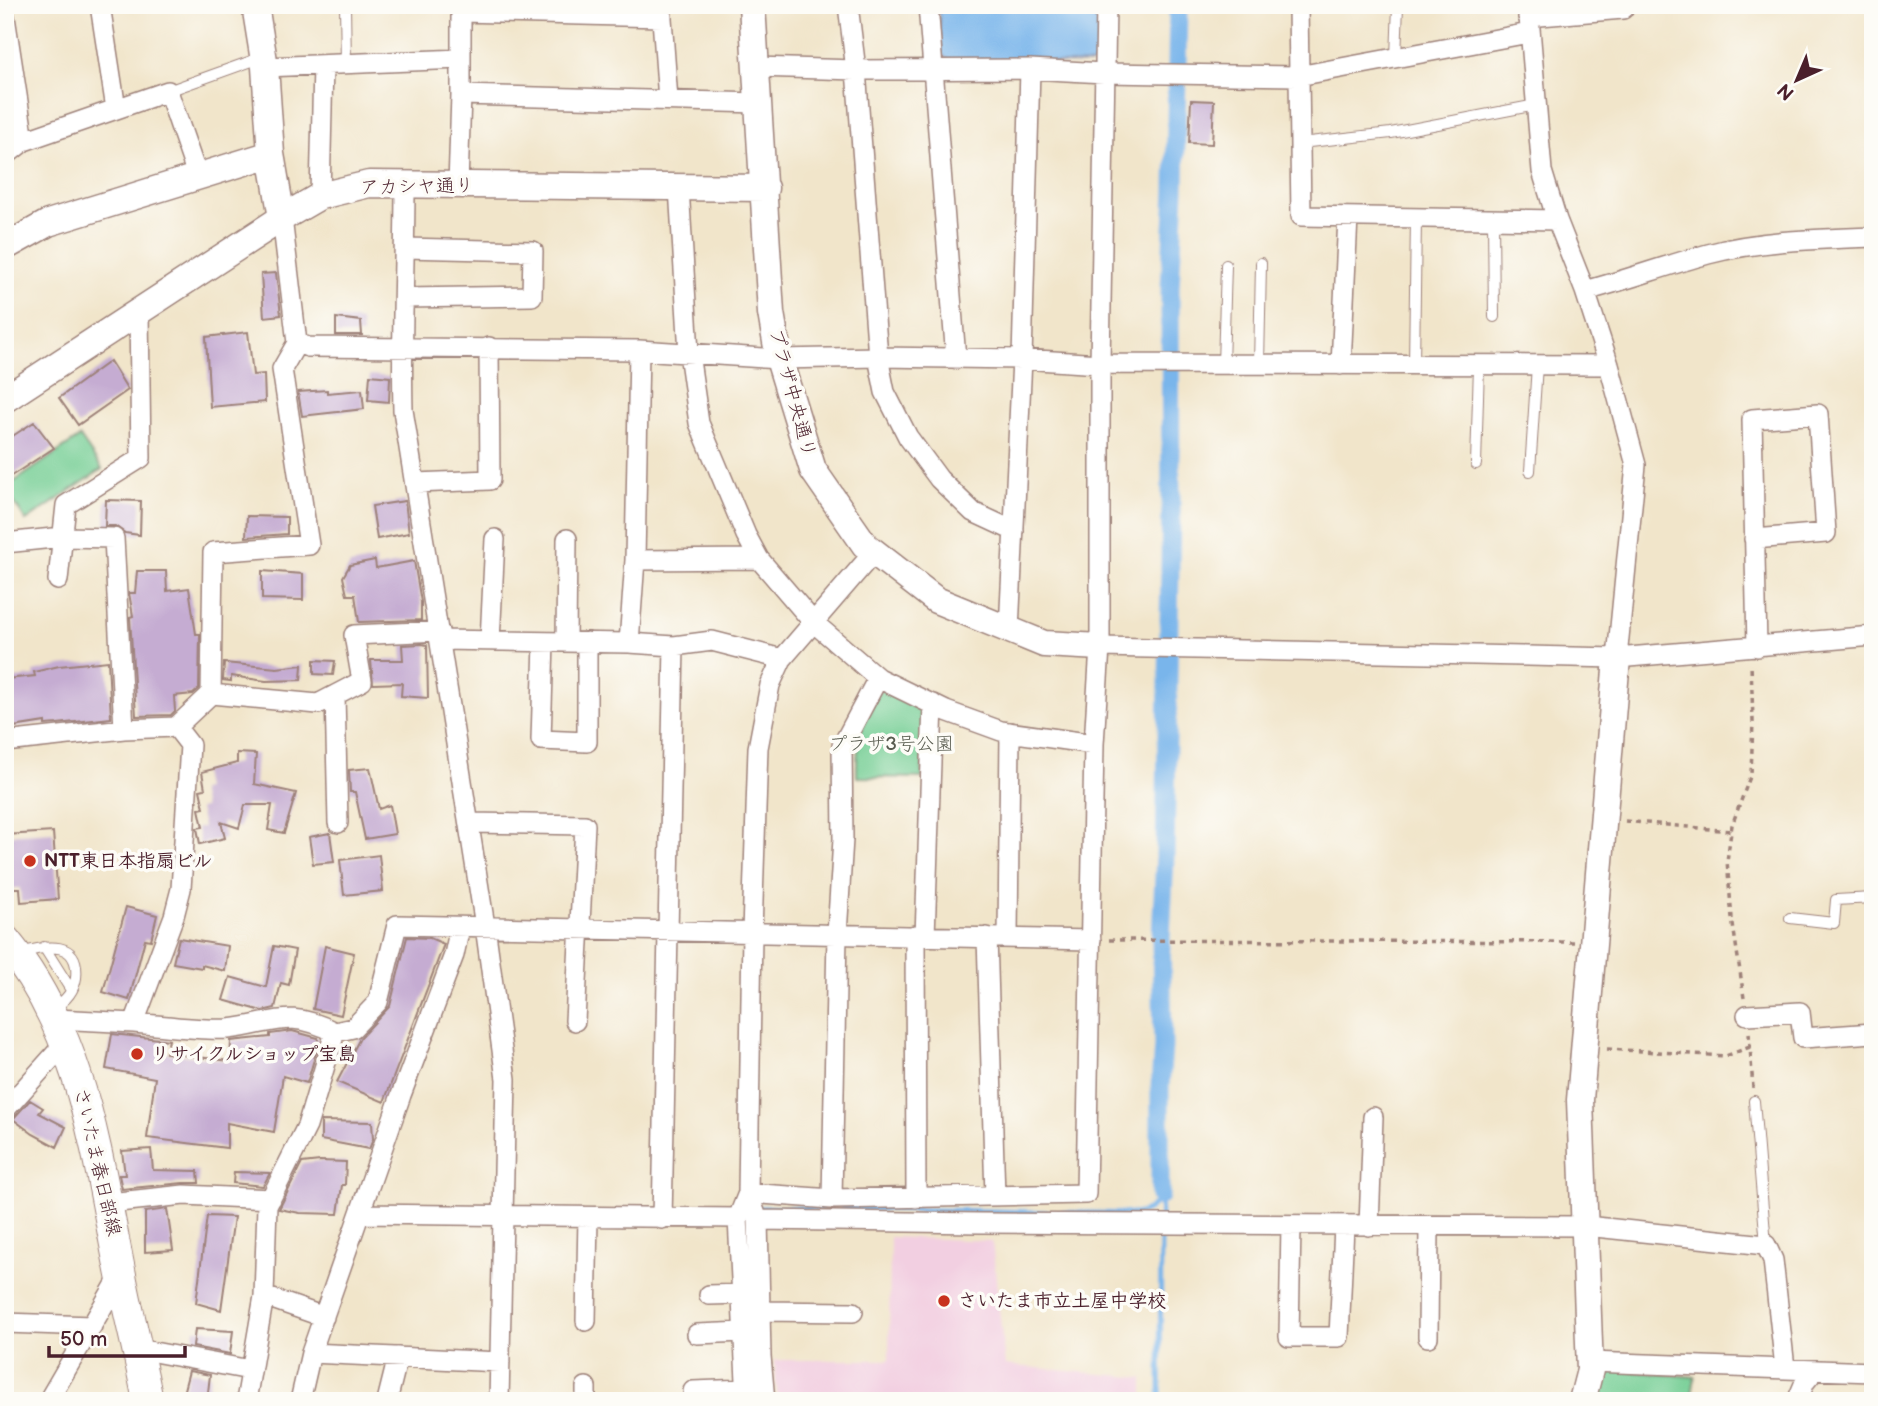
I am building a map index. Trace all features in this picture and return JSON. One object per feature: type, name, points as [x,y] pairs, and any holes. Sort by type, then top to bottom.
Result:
[{"type":"main road","name":"さいたま春日部線","points":[[22,947],[32,974],[61,1015],[85,1096],[148,1401]]},
{"type":"street","points":[[100,5],[116,109]]},
{"type":"street","points":[[5,742],[124,729],[176,727],[211,694],[214,552],[309,545],[282,369],[297,343],[282,218],[271,154],[264,62],[255,5]]},
{"type":"street","name":"プラザ中央通り","points":[[752,5],[771,313],[779,359],[813,470],[865,545],[936,600],[1044,644],[1100,647]]},
{"type":"street","points":[[848,5],[856,70],[878,357],[885,392],[908,437],[939,479],[973,512],[1014,531]]},
{"type":"street","points":[[928,5],[956,359]]},
{"type":"street","points":[[748,1193],[832,1199],[1086,1194],[1094,744],[1100,647],[1100,365],[1107,5]]},
{"type":"street","points":[[1298,5],[1301,216],[1557,220]]},
{"type":"street","points":[[458,185],[461,9],[661,11],[668,100]]},
{"type":"street","points":[[756,67],[856,70],[1030,69],[1298,76],[1396,58],[1528,18],[1623,9]]},
{"type":"street","points":[[5,17],[24,141]]},
{"type":"street","points":[[1528,18],[1542,171],[1609,365],[1636,465],[1602,819],[1580,1100],[1590,1370],[1582,1401]]},
{"type":"street","points":[[264,62],[323,65],[461,59]]},
{"type":"street","points":[[320,196],[323,65]]},
{"type":"street","points":[[1009,630],[1022,359],[1030,69]]},
{"type":"street","points":[[5,156],[24,141],[168,91],[198,178]]},
{"type":"street","points":[[461,95],[759,103]]},
{"type":"street","points":[[5,247],[48,223],[271,154]]},
{"type":"street","name":"アカシヤ通り","points":[[5,399],[320,196],[369,184],[765,188]]},
{"type":"street","points":[[405,184],[405,298],[401,347],[403,410],[485,926],[506,1079],[499,1401]]},
{"type":"street","points":[[679,187],[689,352],[699,424],[746,535],[759,559],[813,622],[878,678],[946,711],[1010,732],[1094,744]]},
{"type":"street","points":[[1341,365],[1348,217]]},
{"type":"street","points":[[1585,291],[1710,254],[1762,245],[1873,237]]},
{"type":"street","points":[[405,248],[533,251],[532,296],[405,298]]},
{"type":"street","points":[[58,580],[66,505],[141,458],[139,312]]},
{"type":"street","points":[[297,343],[308,347],[639,350],[779,359],[1022,359],[1100,365],[1609,365]]},
{"type":"street","points":[[415,483],[490,480],[489,348]]},
{"type":"street","points":[[629,643],[635,560],[639,350]]},
{"type":"street","points":[[1753,648],[1752,419],[1818,414],[1826,533],[1754,539]]},
{"type":"street","points":[[5,543],[63,537],[114,538],[124,729]]},
{"type":"street","points":[[490,641],[495,539]]},
{"type":"street","points":[[566,642],[567,539]]},
{"type":"street","points":[[765,1401],[761,1356],[758,1220],[748,1193],[758,748],[770,685],[782,659],[874,552]]},
{"type":"street","points":[[635,560],[759,559]]},
{"type":"street","points":[[211,694],[318,704],[362,681],[354,635],[674,646],[712,641],[782,659]]},
{"type":"street","points":[[1100,647],[1617,658],[1873,636]]},
{"type":"street","points":[[544,642],[541,740],[587,742],[587,642]]},
{"type":"street","points":[[662,1219],[674,646]]},
{"type":"street","points":[[832,1199],[837,934],[843,839],[842,746],[878,678]]},
{"type":"street","points":[[335,695],[338,823]]},
{"type":"street","points":[[916,1198],[920,936],[933,704]]},
{"type":"street","points":[[134,1023],[174,916],[181,889],[190,745],[176,727]]},
{"type":"street","points":[[1008,938],[1010,732]]},
{"type":"street","points":[[469,823],[585,825],[575,1021]]},
{"type":"street","points":[[5,1110],[61,1015],[226,1029],[292,1017],[316,1023],[335,1032],[353,1028],[378,1002],[397,925],[1091,940]]},
{"type":"street","points":[[300,1401],[324,1317],[401,1095],[454,955],[460,927]]},
{"type":"street","points":[[987,937],[995,1196]]},
{"type":"street","points":[[1747,1015],[1800,1012],[1803,1038],[1873,1033]]},
{"type":"street","points":[[246,1401],[264,1296],[267,1206],[307,1126],[335,1032]]},
{"type":"street","points":[[1369,1226],[1373,1117]]},
{"type":"street","points":[[693,1391],[747,1395],[738,1217],[748,1193]]},
{"type":"street","points":[[109,1203],[184,1195],[271,1199]]},
{"type":"street","points":[[360,1214],[662,1219],[738,1217]]},
{"type":"street","points":[[586,1321],[588,1217]]},
{"type":"street","points":[[758,1220],[1148,1225],[1586,1226],[1766,1245],[1773,1260],[1785,1368]]},
{"type":"street","points":[[1291,1225],[1289,1337],[1339,1337],[1344,1226]]},
{"type":"street","points":[[1428,1337],[1429,1226]]},
{"type":"street","points":[[48,1401],[121,1275]]},
{"type":"street","points":[[709,1294],[742,1294]]},
{"type":"street","points":[[264,1296],[324,1317]]},
{"type":"street","points":[[760,1311],[853,1312]]},
{"type":"street","points":[[5,1324],[92,1326]]},
{"type":"street","points":[[697,1334],[744,1332]]},
{"type":"street","points":[[138,1349],[250,1370]]},
{"type":"street","points":[[312,1353],[500,1362]]},
{"type":"street","points":[[387,1401],[398,1357]]},
{"type":"street","points":[[1589,1362],[1873,1372]]},
{"type":"street","points":[[1797,1401],[1805,1382],[1815,1370]]},
{"type":"lane","points":[[345,5],[346,64]]},
{"type":"lane","points":[[1396,58],[1398,5]]},
{"type":"lane","points":[[168,91],[264,62]]},
{"type":"lane","points":[[1300,143],[1391,133],[1536,105]]},
{"type":"lane","points":[[1414,365],[1416,218]]},
{"type":"lane","points":[[1493,219],[1494,317]]},
{"type":"lane","points":[[1259,365],[1261,263]]},
{"type":"lane","points":[[1223,365],[1226,265]]},
{"type":"lane","points":[[1476,464],[1479,365]]},
{"type":"lane","points":[[1530,471],[1536,365]]},
{"type":"lane","points":[[1790,918],[1834,923],[1836,900],[1873,898]]},
{"type":"lane","points":[[22,947],[62,948],[72,954],[78,963],[75,984],[61,1015]]},
{"type":"lane","points":[[1754,1101],[1766,1245]]},
{"type":"path","points":[[1753,648],[1751,774],[1731,831],[1727,861],[1731,918],[1747,1015],[1754,1101]]},
{"type":"path","points":[[1602,819],[1731,831]]},
{"type":"path","points":[[1091,940],[1593,942]]},
{"type":"path","points":[[1585,1047],[1726,1056],[1750,1047]]},
{"type":"shaded area","name":"さいたま市立土屋中学校","points":[[890,1237],[992,1241],[1005,1365],[1143,1378],[1143,1401],[778,1401],[774,1360],[889,1360]]},
{"type":"green space","points":[[80,437],[102,469],[26,521],[5,488]]},
{"type":"green space","name":"プラザ3号公園","points":[[890,688],[919,704],[924,713],[922,778],[857,777],[857,753],[864,723],[879,691]]},
{"type":"green space","points":[[1604,1369],[1695,1377],[1691,1401],[1596,1401]]},
{"type":"water","points":[[938,5],[1100,5],[1099,59],[1092,64],[949,60],[942,55]]},
{"type":"building","points":[[1191,100],[1214,101],[1212,144],[1189,143]]},
{"type":"building","points":[[276,273],[281,315],[264,317],[261,274]]},
{"type":"building","points":[[336,318],[361,321],[362,335],[336,335]]},
{"type":"building","points":[[248,332],[253,375],[264,374],[265,402],[210,407],[206,337]]},
{"type":"building","points":[[110,361],[128,390],[78,425],[59,398]]},
{"type":"building","points":[[370,375],[390,377],[389,402],[368,400]]},
{"type":"building","points":[[327,390],[327,393],[362,390],[364,409],[302,416],[298,392]]},
{"type":"building","points":[[34,422],[54,448],[5,480],[5,441]]},
{"type":"building","points":[[106,500],[141,501],[140,535],[125,533],[115,526],[105,526]]},
{"type":"building","points":[[405,501],[409,533],[377,539],[372,506]]},
{"type":"building","points":[[247,516],[287,517],[287,534],[246,537]]},
{"type":"building","points":[[375,560],[376,568],[414,561],[421,602],[421,620],[359,622],[355,595],[347,595],[343,577],[350,565]]},
{"type":"building","points":[[137,571],[166,571],[167,591],[189,588],[196,634],[200,634],[199,689],[193,694],[174,696],[175,711],[171,715],[136,716],[130,617],[133,616],[129,593],[135,593]]},
{"type":"building","points":[[262,571],[303,574],[303,600],[262,599]]},
{"type":"building","points":[[402,645],[427,645],[428,698],[401,696],[402,683],[373,684],[371,660],[403,660]]},
{"type":"building","points":[[314,660],[335,661],[333,675],[314,674]]},
{"type":"building","points":[[108,661],[111,718],[13,727],[6,679],[35,676],[34,672],[59,666]]},
{"type":"building","points":[[224,663],[277,668],[302,665],[301,680],[266,681],[231,676],[231,681],[223,680]]},
{"type":"building","points":[[237,753],[256,754],[254,784],[296,793],[284,833],[268,830],[272,805],[245,805],[239,828],[221,822],[225,838],[200,844],[197,828],[203,827],[199,809],[204,808],[200,790],[205,789],[202,772],[237,763]]},
{"type":"building","points":[[370,768],[379,809],[390,805],[395,834],[365,839],[355,792],[350,792],[349,770]]},
{"type":"building","name":"NTT東日本指扇ビル","points":[[53,832],[58,899],[21,902],[20,888],[5,888],[5,835]]},
{"type":"building","points":[[330,833],[334,862],[313,864],[309,837]]},
{"type":"building","points":[[379,855],[383,891],[344,895],[340,860]]},
{"type":"building","points":[[126,907],[157,915],[151,940],[145,939],[129,1000],[103,992]]},
{"type":"building","points":[[407,937],[430,938],[444,944],[384,1102],[337,1082],[360,1038],[390,1006]]},
{"type":"building","points":[[179,938],[228,946],[225,971],[202,965],[202,968],[173,963]]},
{"type":"building","points":[[274,946],[295,950],[289,985],[281,983],[275,1008],[262,1011],[223,1000],[230,977],[266,987]]},
{"type":"building","points":[[325,946],[354,953],[341,1015],[313,1009]]},
{"type":"building","points":[[292,1031],[318,1038],[307,1083],[283,1076],[274,1132],[227,1123],[227,1148],[147,1138],[155,1078],[106,1069],[112,1034],[169,1040],[166,1053],[230,1061],[231,1041],[270,1037],[270,1034]]},
{"type":"building","points":[[30,1100],[43,1108],[39,1113],[66,1127],[57,1147],[13,1119]]},
{"type":"building","points":[[321,1121],[372,1122],[373,1139],[369,1149],[321,1140]]},
{"type":"building","points":[[151,1149],[153,1170],[198,1171],[199,1183],[122,1189],[119,1175],[125,1175],[122,1151]]},
{"type":"building","points":[[346,1162],[345,1185],[342,1185],[338,1214],[300,1213],[279,1209],[302,1163]]},
{"type":"building","points":[[234,1172],[270,1173],[263,1186],[233,1183]]},
{"type":"building","points":[[167,1209],[173,1250],[145,1252],[145,1212]]},
{"type":"building","points":[[207,1216],[234,1217],[221,1310],[196,1303]]},
{"type":"building","points":[[195,1329],[233,1331],[230,1354],[193,1347]]},
{"type":"building","points":[[189,1371],[210,1375],[207,1401],[181,1401]]},
{"type":"waterway","points":[[1160,1196],[1160,1086],[1163,1046],[1161,937],[1165,856],[1171,508],[1170,288],[1175,191],[1178,5]]},
{"type":"waterway","points":[[842,1208],[1134,1214],[1149,1209],[1160,1196]]},
{"type":"waterway","points":[[1160,1197],[1161,1219]]},
{"type":"waterway","points":[[759,1208],[822,1208]]},
{"type":"waterway","points":[[1160,1401],[1161,1229]]},
{"type":"place","name":"NTT東日本指扇ビル","points":[[30,861]]},
{"type":"place","name":"リサイクルショップ宝島","points":[[137,1054]]},
{"type":"place","name":"さいたま市立土屋中学校","points":[[944,1301]]}]
